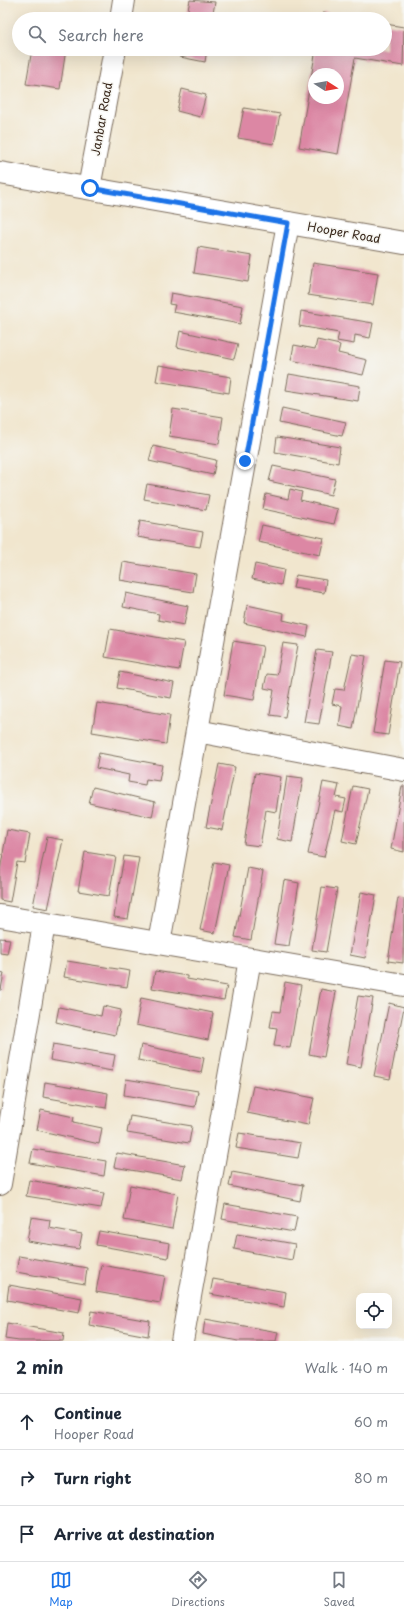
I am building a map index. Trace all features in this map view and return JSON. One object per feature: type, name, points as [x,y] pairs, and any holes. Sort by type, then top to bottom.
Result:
[{"type":"street","points":[[122,12],[124,0]]},
{"type":"street","name":"Janbar Road","points":[[90,188],[114,56]]},
{"type":"street","name":"Hooper Road","points":[[0,173],[404,243]]},
{"type":"street","points":[[159,943],[288,223]]},
{"type":"street","points":[[197,731],[404,770]]},
{"type":"street","points":[[0,916],[404,985]]},
{"type":"street","points":[[0,1184],[44,924]]},
{"type":"street","points":[[182,1341],[250,959]]},
{"type":"building","points":[[190,0],[215,2],[213,12],[187,12]]},
{"type":"building","points":[[392,25],[404,27],[403,66],[355,58],[338,154],[299,147],[308,95],[308,104],[344,104],[344,68],[313,68],[315,56],[392,56]]},
{"type":"building","points":[[31,56],[65,56],[60,89],[26,84]]},
{"type":"building","points":[[180,56],[206,56],[205,62]]},
{"type":"building","points":[[182,89],[206,95],[200,117],[177,111]]},
{"type":"building","points":[[244,108],[280,114],[274,144],[238,138]]},
{"type":"building","points":[[198,247],[252,256],[248,282],[194,273]]},
{"type":"building","points":[[313,263],[378,273],[373,305],[308,295]]},
{"type":"building","points":[[171,293],[243,306],[240,324],[173,312],[175,305],[169,304]]},
{"type":"building","points":[[301,311],[373,323],[370,338],[355,335],[354,344],[337,341],[339,333],[299,326]]},
{"type":"building","points":[[180,331],[238,344],[234,359],[177,347]]},
{"type":"building","points":[[317,340],[340,345],[338,353],[367,360],[363,375],[291,360],[294,345],[315,349]]},
{"type":"building","points":[[159,365],[231,377],[229,393],[156,381]]},
{"type":"building","points":[[289,374],[360,386],[358,401],[286,390]]},
{"type":"building","points":[[282,408],[346,422],[342,436],[279,423]]},
{"type":"building","points":[[173,409],[223,417],[219,444],[169,436]]},
{"type":"building","points":[[277,437],[340,447],[338,463],[275,452]]},
{"type":"building","points":[[153,446],[216,460],[213,475],[149,461]]},
{"type":"building","points":[[273,466],[335,479],[331,495],[269,481]]},
{"type":"building","points":[[147,484],[209,495],[206,510],[144,499]]},
{"type":"building","points":[[290,489],[302,492],[300,500],[338,509],[334,524],[263,509],[266,494],[288,499]]},
{"type":"building","points":[[140,521],[203,532],[200,547],[137,537]]},
{"type":"building","points":[[262,525],[324,538],[320,555],[258,542]]},
{"type":"building","points":[[123,562],[196,574],[193,592],[120,580]]},
{"type":"building","points":[[255,564],[284,570],[281,585],[252,579]]},
{"type":"building","points":[[296,575],[326,580],[324,593],[293,588]]},
{"type":"building","points":[[126,593],[188,606],[184,625],[158,620],[159,614],[123,607]]},
{"type":"building","points":[[247,605],[284,613],[283,620],[309,626],[307,637],[244,623]]},
{"type":"building","points":[[110,629],[184,642],[179,670],[105,657]]},
{"type":"building","points":[[233,641],[263,646],[254,700],[224,695]]},
{"type":"building","points":[[283,643],[298,645],[285,717],[270,715],[274,690],[264,688],[267,674],[277,675]]},
{"type":"building","points":[[317,650],[332,652],[319,724],[304,722]]},
{"type":"building","points":[[352,654],[366,656],[353,729],[339,726],[342,706],[332,704],[335,689],[344,690]]},
{"type":"building","points":[[385,660],[400,662],[388,735],[373,733]]},
{"type":"building","points":[[120,672],[174,683],[171,698],[117,688]]},
{"type":"building","points":[[97,703],[170,715],[166,744],[92,732]]},
{"type":"building","points":[[99,753],[162,765],[159,781],[146,779],[145,785],[128,782],[129,775],[96,768]]},
{"type":"building","points":[[219,764],[235,767],[222,830],[206,827]]},
{"type":"building","points":[[255,773],[281,777],[276,812],[266,810],[260,846],[244,844]]},
{"type":"building","points":[[287,776],[303,778],[292,842],[277,839]]},
{"type":"building","points":[[323,782],[339,785],[336,797],[346,799],[343,812],[335,810],[324,857],[308,854]]},
{"type":"building","points":[[353,786],[368,789],[356,844],[342,841]]},
{"type":"building","points":[[402,786],[404,786],[404,852],[391,849]]},
{"type":"building","points":[[93,787],[155,802],[152,817],[89,803]]},
{"type":"building","points":[[7,830],[30,834],[25,863],[17,862],[10,902],[0,900],[0,871]]},
{"type":"building","points":[[47,837],[63,840],[48,909],[33,906]]},
{"type":"building","points":[[85,852],[116,857],[109,896],[78,891]]},
{"type":"building","points":[[124,856],[139,858],[128,919],[114,917]]},
{"type":"building","points":[[214,862],[229,865],[215,933],[200,930]]},
{"type":"building","points":[[248,868],[263,871],[251,940],[235,937]]},
{"type":"building","points":[[284,880],[299,883],[289,946],[274,944]]},
{"type":"building","points":[[322,887],[337,889],[326,952],[312,950]]},
{"type":"building","points":[[361,892],[376,895],[365,958],[350,955]]},
{"type":"building","points":[[398,898],[404,899],[403,963],[388,961]]},
{"type":"building","points":[[0,938],[10,939],[7,954],[0,953]]},
{"type":"building","points":[[67,961],[130,971],[127,987],[64,977]]},
{"type":"building","points":[[155,971],[187,976],[187,979],[227,986],[224,1000],[152,988]]},
{"type":"building","points":[[0,972],[4,973],[1,990],[0,990]]},
{"type":"building","points":[[285,982],[301,985],[290,1048],[274,1046],[277,1028],[270,1027],[273,1011],[280,1012]]},
{"type":"building","points":[[321,989],[336,992],[324,1057],[309,1054]]},
{"type":"building","points":[[358,996],[373,998],[361,1067],[346,1064]]},
{"type":"building","points":[[141,998],[213,1013],[208,1040],[136,1025]]},
{"type":"building","points":[[389,1003],[404,1007],[390,1079],[374,1076]]},
{"type":"building","points":[[103,1006],[121,1010],[115,1035],[56,1022],[59,1007],[101,1016]]},
{"type":"building","points":[[53,1044],[115,1055],[112,1071],[50,1060]]},
{"type":"building","points":[[141,1045],[204,1058],[201,1073],[138,1060]]},
{"type":"building","points":[[126,1079],[198,1091],[195,1107],[124,1095]]},
{"type":"building","points":[[45,1082],[108,1093],[106,1108],[43,1097]]},
{"type":"building","points":[[253,1086],[314,1098],[308,1125],[247,1113]]},
{"type":"building","points":[[41,1110],[74,1117],[73,1122],[102,1128],[99,1144],[37,1130]]},
{"type":"building","points":[[130,1116],[192,1126],[189,1143],[127,1133]]},
{"type":"building","points":[[239,1133],[301,1143],[298,1158],[236,1148]]},
{"type":"building","points":[[33,1149],[106,1161],[104,1176],[30,1163]]},
{"type":"building","points":[[117,1153],[185,1165],[182,1179],[114,1167]]},
{"type":"building","points":[[232,1172],[303,1185],[300,1201],[229,1186]]},
{"type":"building","points":[[29,1180],[104,1193],[101,1208],[26,1196]]},
{"type":"building","points":[[130,1185],[178,1194],[172,1229],[124,1220]]},
{"type":"building","points":[[225,1204],[297,1217],[294,1232],[222,1219]]},
{"type":"building","points":[[31,1217],[50,1220],[49,1228],[82,1234],[79,1249],[27,1241]]},
{"type":"building","points":[[99,1231],[170,1243],[168,1258],[96,1245]]},
{"type":"building","points":[[237,1234],[295,1244],[292,1260],[234,1249]]},
{"type":"building","points":[[19,1256],[87,1268],[85,1284],[16,1272]]},
{"type":"building","points":[[101,1265],[165,1276],[160,1303],[96,1292]]},
{"type":"building","points":[[213,1279],[286,1292],[284,1307],[210,1294]]},
{"type":"building","points":[[9,1285],[82,1298],[79,1313],[7,1300]]},
{"type":"building","points":[[91,1311],[150,1321],[148,1336],[89,1325]]},
{"type":"building","points":[[205,1319],[278,1332],[276,1341],[238,1341],[203,1334]]},
{"type":"building","points":[[7,1323],[64,1333],[63,1341],[19,1341],[5,1339]]},
{"type":"route","points":[[90,188],[288,223],[245,461]]}]
